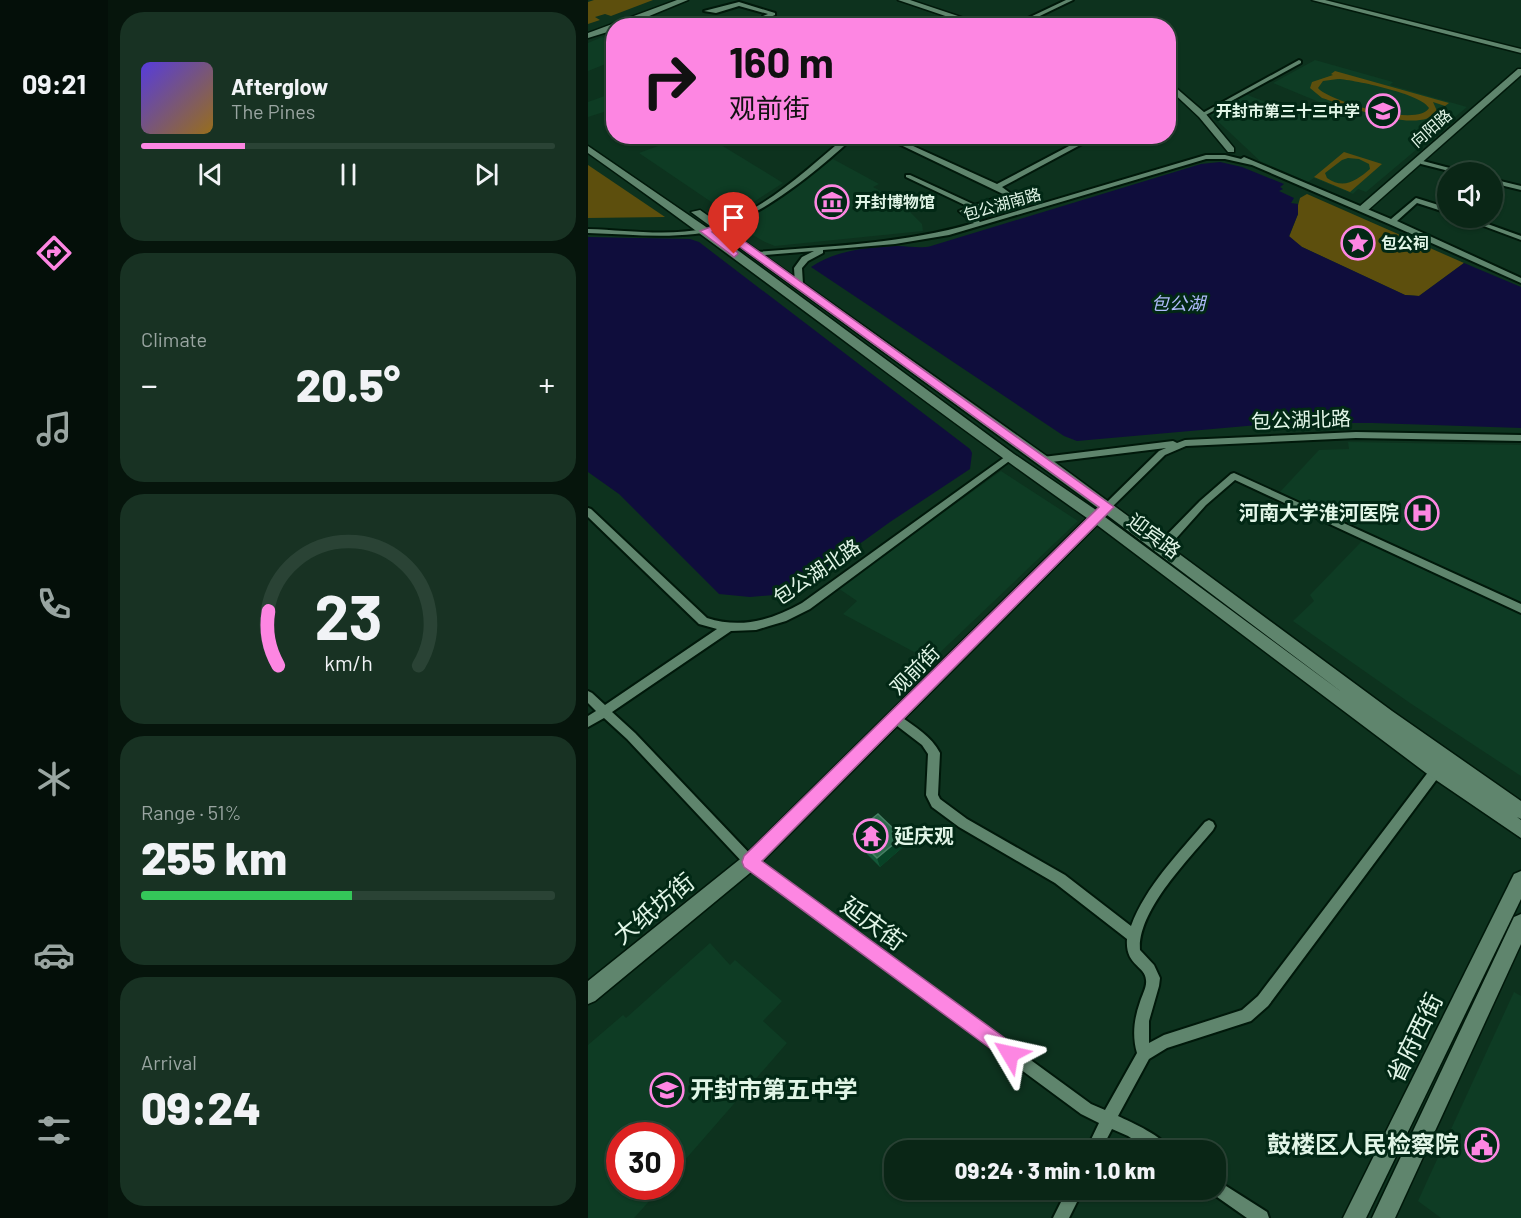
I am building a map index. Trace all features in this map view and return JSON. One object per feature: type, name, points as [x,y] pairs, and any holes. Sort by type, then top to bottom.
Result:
[{"type":"street","points":[[636,18],[684,0]]},
{"type":"street","points":[[902,0],[959,18]]},
{"type":"street","points":[[1031,18],[1070,0]]},
{"type":"street","points":[[1316,0],[1521,51]]},
{"type":"street","points":[[707,11],[716,11],[739,3],[773,14],[765,18]]},
{"type":"street","points":[[588,36],[606,29]]},
{"type":"street","points":[[1202,115],[1299,62]]},
{"type":"street","name":"向阳路","points":[[1367,211],[1425,153],[1521,71]]},
{"type":"street","name":"向阳路","points":[[1367,211],[1521,79]]},
{"type":"street","points":[[1176,91],[1202,115],[1231,150],[1250,163],[1367,211],[1521,281]]},
{"type":"street","name":"迎宾路","points":[[588,138],[1009,457],[1160,549],[1386,716],[1521,811]]},
{"type":"street","points":[[588,231],[711,229],[740,217],[781,191],[842,144]]},
{"type":"street","points":[[903,144],[997,187],[1008,195],[963,211],[980,225]]},
{"type":"street","points":[[997,187],[1079,144]]},
{"type":"street","name":"迎宾路","points":[[588,149],[711,229],[757,254],[1044,460],[1102,512],[1436,771],[1521,830]]},
{"type":"street","points":[[1206,157],[1231,150]]},
{"type":"street","name":"包公湖南路","points":[[757,254],[918,239],[980,225],[1206,157],[1230,158],[1250,163]]},
{"type":"street","points":[[1423,163],[1437,166]]},
{"type":"street","points":[[908,176],[975,207]]},
{"type":"street","points":[[1503,184],[1521,189]]},
{"type":"street","points":[[1392,222],[1416,200],[1437,207]]},
{"type":"street","points":[[1494,228],[1521,238]]},
{"type":"street","points":[[799,284],[796,273],[801,264],[812,254],[828,247]]},
{"type":"street","name":"包公湖北路","points":[[1102,512],[1162,453],[1185,443],[1356,435],[1521,438]]},
{"type":"street","points":[[1044,460],[1185,443]]},
{"type":"street","name":"包公湖北路","points":[[588,511],[703,621],[729,627],[767,624],[806,606],[1009,457]]},
{"type":"street","points":[[1160,549],[1203,503],[1233,476],[1521,609]]},
{"type":"street","name":"观前街","points":[[750,862],[1102,512]]},
{"type":"street","points":[[588,722],[729,627]]},
{"type":"street","name":"延庆街","points":[[588,696],[750,862],[1086,1109],[1147,1140]]},
{"type":"street","points":[[896,719],[926,742],[934,753],[932,795],[936,804],[963,823],[1060,879],[1135,937]]},
{"type":"street","points":[[1098,1140],[1144,1054],[1164,1042],[1246,1016],[1263,1001],[1436,771]]},
{"type":"street","points":[[1144,1054],[1141,1044],[1142,1023],[1153,978],[1150,971],[1135,956],[1132,946],[1146,906],[1209,826]]},
{"type":"street","name":"大纸坊街","points":[[588,994],[750,862]]},
{"type":"street","name":"省府西街","points":[[1354,1218],[1521,880]]},
{"type":"street","points":[[1383,1218],[1521,922]]},
{"type":"street","points":[[1226,1194],[1261,1218]]},
{"type":"street","points":[[1061,1218],[1070,1200]]},
{"type":"shaded area","points":[[594,0],[653,0],[611,16],[605,14],[595,17],[600,20],[588,24],[588,2]]},
{"type":"shaded area","points":[[602,37],[606,38],[606,64],[588,71],[588,43]]},
{"type":"shaded area","points":[[1315,60],[1393,82],[1390,85],[1467,107],[1366,192],[1358,189],[1353,194],[1314,178],[1308,182],[1260,161],[1209,113],[1245,94],[1297,114],[1319,102],[1273,83]]},
{"type":"shaded area","points":[[1335,71],[1449,103],[1445,106],[1433,102],[1437,111],[1428,118],[1416,120],[1400,120],[1364,112],[1322,98],[1310,88],[1312,82],[1333,75],[1331,74]],"holes":[[[1347,80],[1402,93],[1424,103],[1429,108],[1421,113],[1392,114],[1355,105],[1318,88],[1323,81]]]},
{"type":"shaded area","points":[[606,96],[606,111],[588,117],[588,102]]},
{"type":"shaded area","points":[[663,144],[719,144],[783,183],[732,216],[639,153]]},
{"type":"shaded area","points":[[1344,152],[1382,164],[1350,192],[1314,177]],"holes":[[[1359,159],[1369,164],[1370,169],[1355,180],[1339,183],[1327,178],[1325,173],[1342,160]]]},
{"type":"shaded area","name":"开封博物馆","points":[[833,159],[879,184],[873,187],[888,195],[884,198],[910,212],[922,224],[923,231],[775,246],[737,226],[737,223],[767,206]]},
{"type":"shaded area","points":[[588,165],[665,217],[588,218]]},
{"type":"shaded area","name":"包公祠","points":[[1307,194],[1464,263],[1419,296],[1405,295],[1302,247],[1289,237],[1298,214],[1300,198]]},
{"type":"shaded area","name":"河南大学淮河医院","points":[[1348,442],[1521,445],[1521,604],[1365,534],[1280,492],[1319,450],[1349,449]]},
{"type":"shaded area","points":[[1001,471],[1078,521],[931,661],[843,614],[857,601],[838,588]]},
{"type":"shaded area","points":[[1362,541],[1521,615],[1521,776],[1410,703],[1293,621],[1314,601],[1310,595]]},
{"type":"shaded area","name":"开封市第五中学","points":[[710,943],[730,965],[735,960],[782,1001],[763,1021],[787,1043],[684,1161],[684,1122],[606,1122],[606,1200],[650,1200],[634,1218],[588,1218],[588,1045],[623,1015],[626,1018]]},
{"type":"shaded area","name":"鼓楼区人民检察院","points":[[1514,992],[1521,996],[1521,1218],[1441,1218],[1418,1201]]},
{"type":"water","name":"包公湖","points":[[1220,162],[1242,167],[1284,184],[1280,187],[1283,189],[1279,191],[1294,198],[1291,203],[1298,204],[1298,214],[1289,236],[1302,247],[1405,295],[1419,296],[1464,263],[1521,287],[1521,428],[1373,423],[1281,423],[1077,441],[1064,436],[811,267],[821,261],[853,250],[887,246],[931,246],[1201,164]]},
{"type":"water","points":[[588,237],[690,239],[699,242],[970,449],[972,453],[970,469],[787,594],[750,597],[719,594],[619,494],[588,472]]},
{"type":"building","points":[[878,814],[902,837],[877,858],[853,834]]},
{"type":"place","name":"开封市第三十三中学","points":[[1383,111]]},
{"type":"place","name":"开封博物馆","points":[[832,202]]},
{"type":"place","name":"包公祠","points":[[1358,243]]},
{"type":"place","name":"河南大学淮河医院","points":[[1422,513]]},
{"type":"place","name":"延庆观","points":[[871,836]]},
{"type":"place","name":"开封市第五中学","points":[[667,1090]]},
{"type":"place","name":"鼓楼区人民检察院","points":[[1482,1145]]},
{"type":"route","points":[[734,254],[705,231],[718,227],[1107,507],[750,862],[1010,1054]]}]
